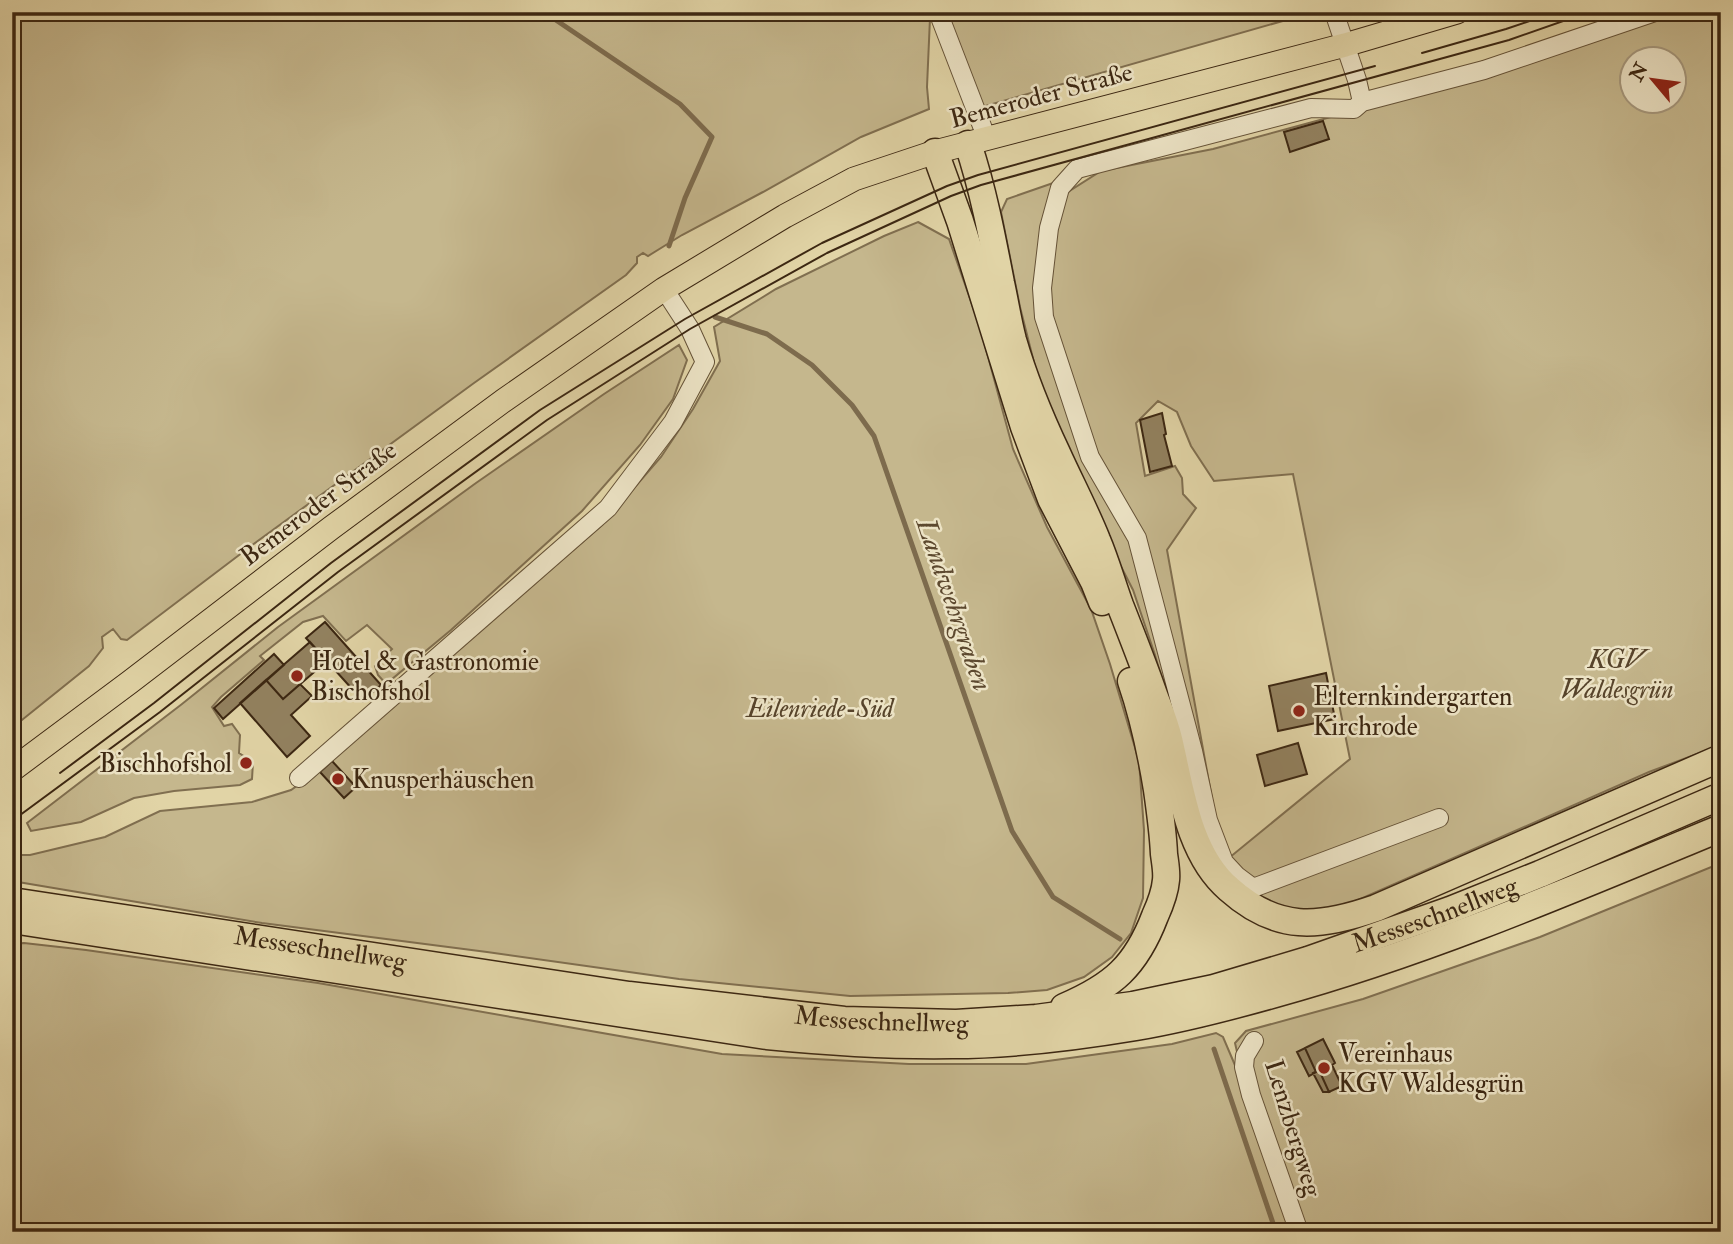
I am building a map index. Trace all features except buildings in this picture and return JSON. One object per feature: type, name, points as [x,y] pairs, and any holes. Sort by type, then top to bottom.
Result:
[{"type":"highway","points":[[977,141],[978,175],[1013,339],[1055,450],[1097,539],[1146,671],[1168,735],[1197,845],[1227,888],[1273,918],[1296,923],[1345,919],[1721,758]]},
{"type":"highway","points":[[935,152],[960,221],[1024,427],[1051,499],[1094,582],[1139,704],[1162,819],[1166,879],[1160,905],[1147,938],[1135,958],[1115,979],[1085,998],[1037,1018]]},
{"type":"highway","name":"Messeschnellweg","points":[[12,901],[629,995],[844,1020],[956,1023],[1037,1018],[1133,1005],[1214,988],[1371,939],[1501,890],[1721,796]]},
{"type":"highway","name":"Messeschnellweg","points":[[20,924],[767,1036],[839,1043],[954,1045],[1035,1040],[1137,1027],[1216,1011],[1314,984],[1466,932],[1721,828]]},
{"type":"main road","name":"Bemeroder Straße","points":[[12,770],[503,401],[664,289],[785,216],[854,179],[935,152],[1345,45],[1457,12]]},
{"type":"street","points":[[938,12],[977,141]]},
{"type":"street","points":[[1334,12],[1362,102]]},
{"type":"street","points":[[1439,818],[1253,888],[1224,862],[1208,820],[1193,751],[1137,538],[1090,457],[1044,317],[1042,288],[1049,228],[1060,188],[1077,169],[1311,108],[1354,109],[1362,102],[1484,70],[1655,12]]},
{"type":"street","points":[[299,778],[608,508],[673,422],[705,362],[690,329],[664,289]]},
{"type":"street","name":"Lenzbergweg","points":[[1254,1041],[1245,1056],[1244,1066],[1251,1095],[1299,1232]]},
{"type":"green space","points":[[12,12],[927,12],[930,18],[927,87],[929,109],[861,137],[648,256],[643,253],[637,257],[637,263],[626,275],[251,546],[127,640],[121,639],[113,629],[102,637],[103,648],[89,666],[12,728]]},
{"type":"green space","points":[[946,12],[1314,12],[982,107]]},
{"type":"green space","name":"KGV Waldesgrün","points":[[1667,12],[1721,12],[1721,745],[1649,772],[1340,908],[1285,908],[1264,901],[1242,884],[1224,862],[1350,759],[1293,474],[1214,481],[1191,446],[1177,412],[1158,401],[1136,423],[1145,476],[1175,466],[1182,478],[1183,494],[1196,508],[1167,550],[1214,810],[1176,730],[1133,590],[1083,492],[1043,398],[1020,307],[1001,212],[1007,199],[1056,182],[1063,195],[1101,171],[1213,149],[1486,75]]},
{"type":"green space","name":"Eilenriede-Süd","points":[[918,222],[949,239],[980,327],[1013,449],[1047,527],[1091,609],[1139,761],[1144,830],[1143,898],[1131,933],[1112,957],[1084,977],[1047,990],[850,996],[679,979],[262,923],[12,880],[12,855],[30,855],[105,837],[160,811],[252,802],[291,790],[315,773],[602,525],[661,457],[693,409],[720,361],[714,327],[776,289]]},
{"type":"green space","points":[[679,345],[687,360],[673,399],[640,445],[582,511],[451,630],[386,684],[378,675],[375,666],[392,649],[367,625],[346,641],[323,616],[303,622],[260,656],[264,660],[212,707],[224,726],[232,724],[240,735],[239,753],[253,762],[252,779],[240,785],[134,798],[81,822],[31,831],[27,823],[278,627],[476,483]]},
{"type":"green space","points":[[1721,863],[1721,1232],[12,1232],[12,944],[86,950],[318,983],[722,1054],[909,1064],[1026,1064],[1172,1044],[1216,1033],[1223,1037],[1246,1091],[1235,1043],[1246,1031],[1363,999],[1540,937]]},
{"type":"waterway","name":"Landwehrgraben","points":[[544,12],[680,104],[712,137],[685,198],[669,246]]},
{"type":"waterway","name":"Landwehrgraben","points":[[715,317],[767,334],[812,365],[852,405],[874,436],[1012,831],[1053,897],[1120,939]]},
{"type":"waterway","name":"Landwehrgraben","points":[[1214,1049],[1276,1232]]},
{"type":"tram line","points":[[1422,53],[1556,12]]},
{"type":"tram line","points":[[12,821],[160,712],[338,572],[547,420],[690,329],[827,253],[981,185],[1509,40],[1589,12]]},
{"type":"tram line","points":[[60,773],[154,703],[331,563],[540,410],[685,319],[822,243],[947,186],[978,175],[1375,66]]},
{"type":"place","name":"Hotel & Gastronomie Bischofshol","points":[[297,676]]},
{"type":"place","name":"Elternkindergarten Kirchrode","points":[[1299,711]]},
{"type":"place","name":"Bischhofshol","points":[[246,763]]},
{"type":"place","name":"Knusperhäuschen","points":[[338,779]]},
{"type":"place","name":"Vereinhaus KGV Waldesgrün","points":[[1324,1068]]}]
